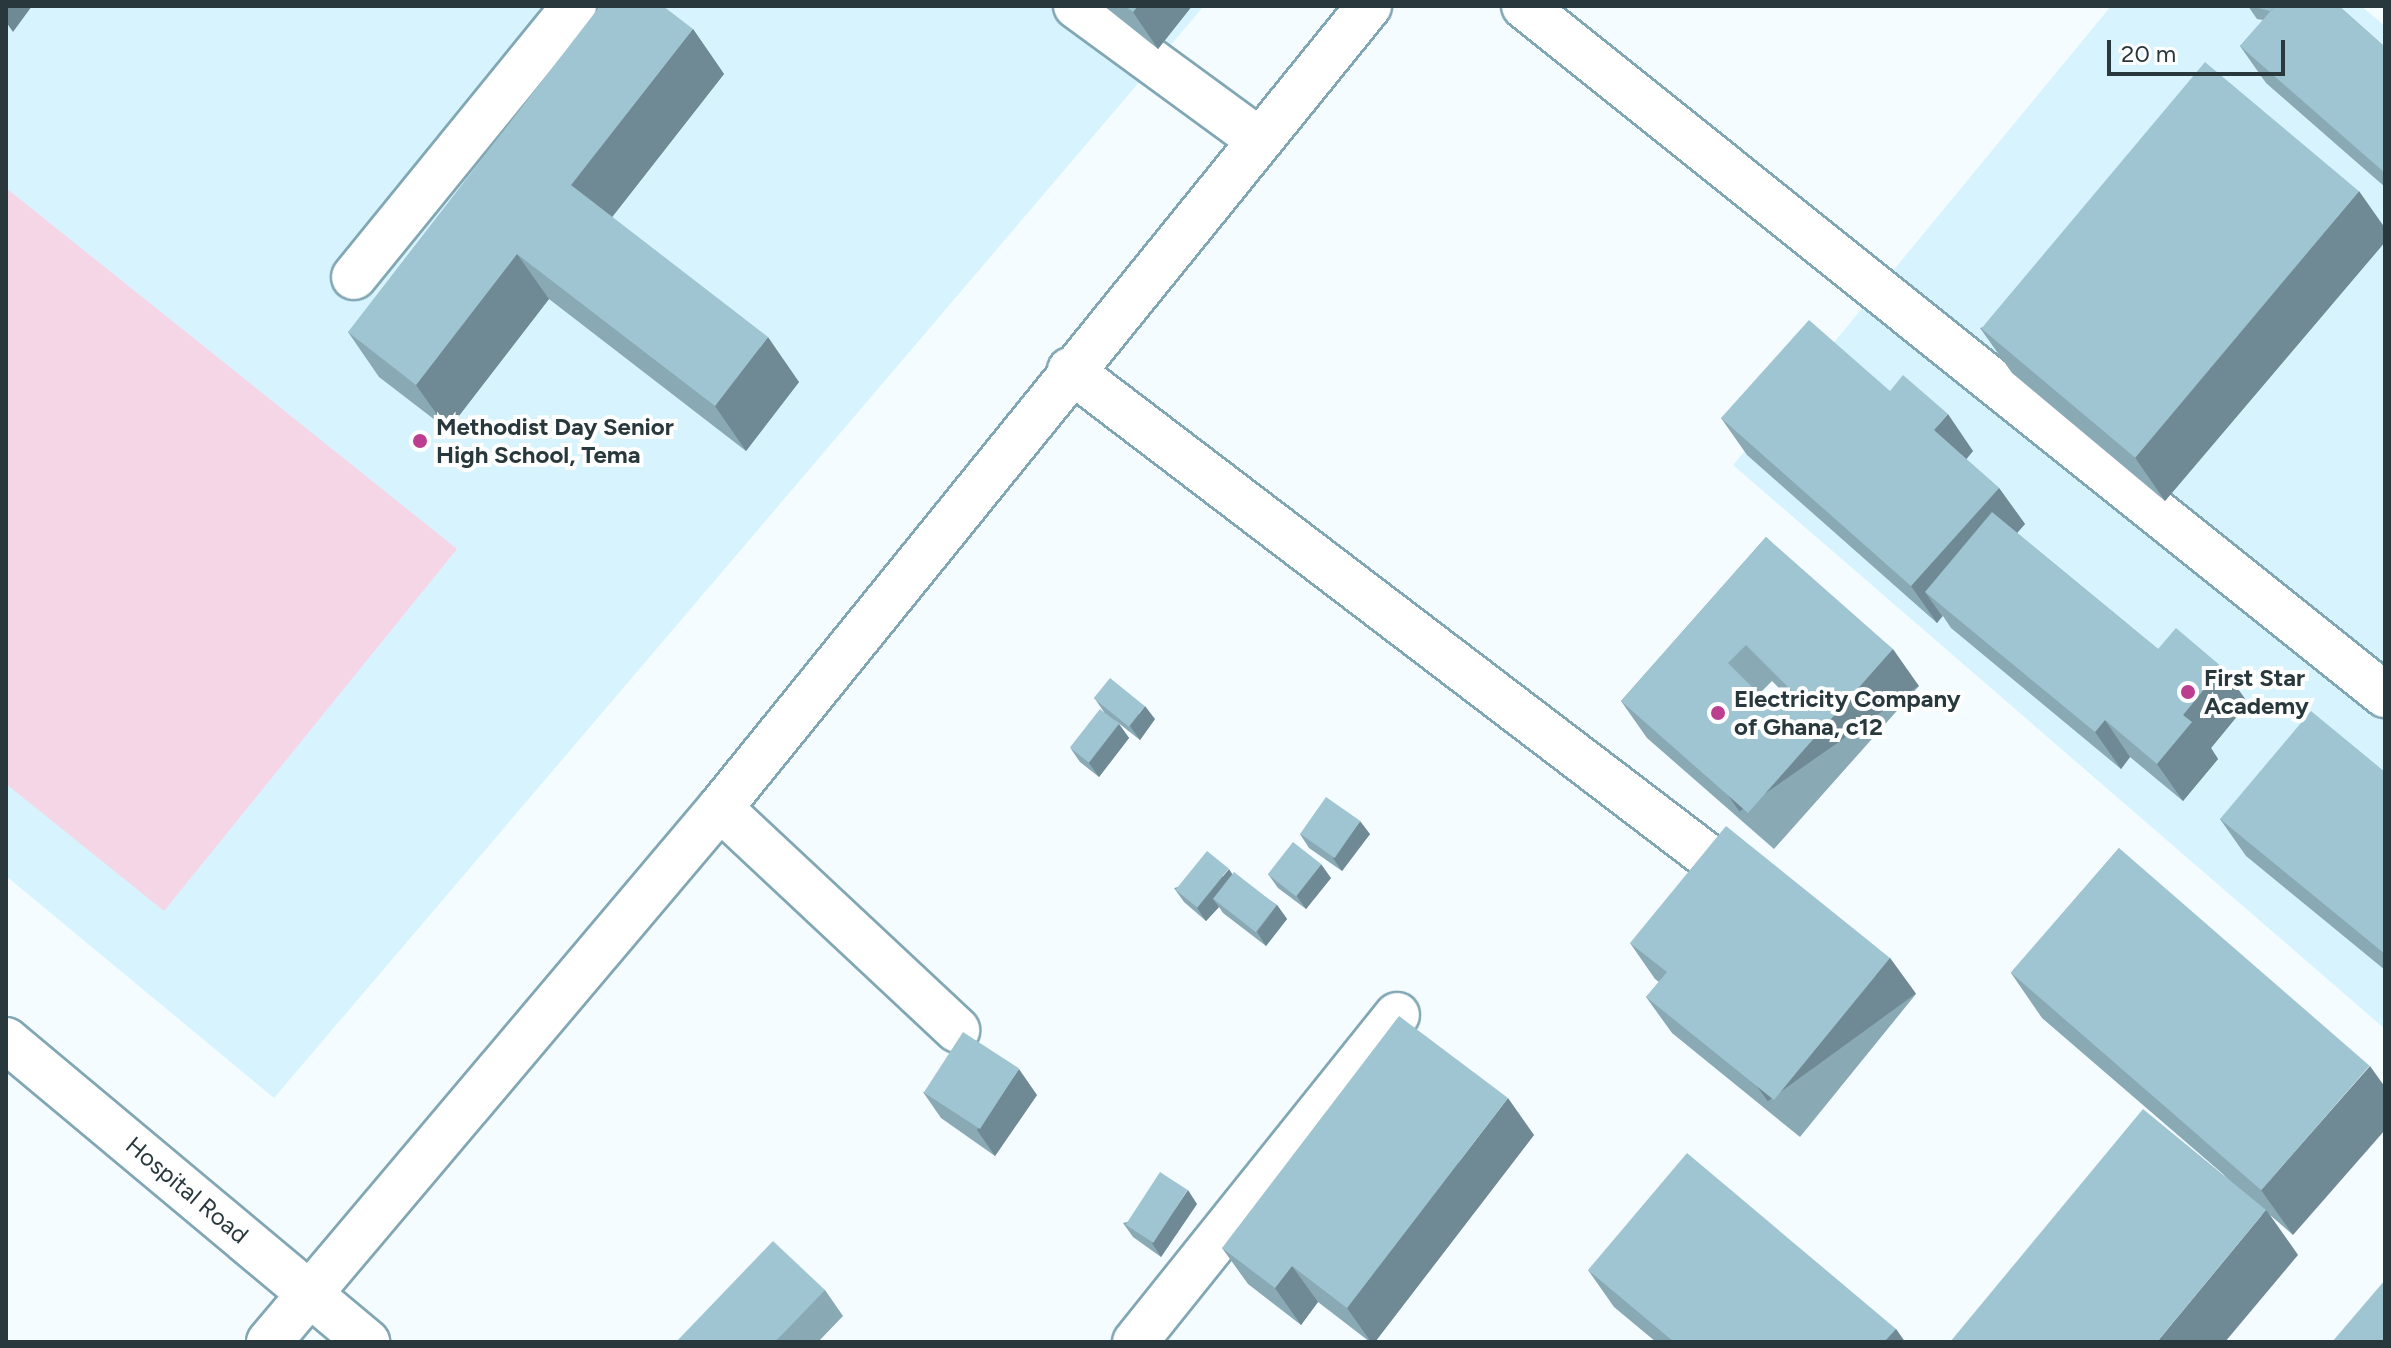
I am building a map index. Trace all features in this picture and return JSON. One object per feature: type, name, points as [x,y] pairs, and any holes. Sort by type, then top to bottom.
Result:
[{"type":"street","points":[[354,277],[574,6]]},
{"type":"street","points":[[1076,6],[1259,140]]},
{"type":"street","points":[[269,1342],[720,808],[1070,370],[1369,6]]},
{"type":"street","points":[[1524,6],[1968,358],[2385,695]]},
{"type":"street","points":[[1968,358],[1997,322]]},
{"type":"street","points":[[1070,370],[1727,871]]},
{"type":"street","points":[[720,808],[957,1030]]},
{"type":"street","points":[[1135,1342],[1397,1015]]},
{"type":"street","name":"Hospital Road","points":[[6,1040],[367,1342]]},
{"type":"shaded area","name":"Methodist Day Senior High School, Tema","points":[[6,6],[1204,6],[274,1098],[6,876]]},
{"type":"shaded area","name":"First Star Academy","points":[[2111,6],[2361,6],[2385,26],[2385,1029],[1733,465]]},
{"type":"shaded area","points":[[6,188],[457,549],[164,911],[6,784]]},
{"type":"building","points":[[600,6],[663,6],[693,29],[571,185],[768,337],[715,406],[517,254],[416,385],[348,332]]},
{"type":"building","points":[[2251,6],[2275,6],[2270,11]]},
{"type":"building","points":[[2275,6],[2339,6],[2385,47],[2385,173],[2240,46]]},
{"type":"building","points":[[2205,62],[2359,191],[2135,458],[1981,329]]},
{"type":"building","points":[[1809,320],[1890,391],[1903,375],[1948,414],[1934,430],[1999,488],[1911,586],[1721,418]]},
{"type":"building","points":[[1992,512],[2158,649],[2176,628],[2222,667],[2183,715],[2192,722],[2157,764],[2105,720],[2095,732],[1925,592]]},
{"type":"building","name":"Electricity Company of Ghana, c12","points":[[1766,537],[1893,649],[1748,813],[1621,701]],"holes":[[[1746,645],[1791,690],[1773,708],[1728,663]]]},
{"type":"building","points":[[1110,678],[1145,706],[1129,727],[1094,698]]},
{"type":"building","points":[[1100,709],[1119,724],[1089,762],[1070,748]]},
{"type":"building","points":[[2311,711],[2385,772],[2385,954],[2220,819]]},
{"type":"building","points":[[1326,797],[1360,821],[1335,858],[1300,834]]},
{"type":"building","points":[[1726,826],[1890,958],[1774,1100],[1646,997],[1667,972],[1630,943]]},
{"type":"building","points":[[1293,842],[1321,864],[1296,896],[1268,874]]},
{"type":"building","points":[[2119,848],[2370,1066],[2261,1190],[2011,973]]},
{"type":"building","points":[[1207,851],[1229,869],[1197,907],[1176,890]]},
{"type":"building","points":[[1234,872],[1277,905],[1256,932],[1213,899]]},
{"type":"building","points":[[1399,1016],[1508,1098],[1347,1308],[1292,1266],[1275,1288],[1222,1248]]},
{"type":"building","points":[[963,1032],[1019,1068],[980,1129],[924,1092]]},
{"type":"building","points":[[2143,1109],[2266,1210],[2157,1342],[1950,1342]]},
{"type":"building","points":[[1687,1153],[1896,1329],[1884,1342],[1674,1342],[1588,1270]]},
{"type":"building","points":[[1160,1172],[1188,1190],[1153,1243],[1126,1225]]},
{"type":"building","points":[[773,1241],[825,1290],[775,1342],[676,1342]]},
{"type":"building","points":[[2385,1280],[2385,1342],[2332,1342]]},
{"type":"place","name":"Methodist Day Senior High School, Tema","points":[[420,441]]},
{"type":"place","name":"First Star Academy","points":[[2188,692]]},
{"type":"place","name":"Electricity Company of Ghana, c12","points":[[1718,713]]}]
